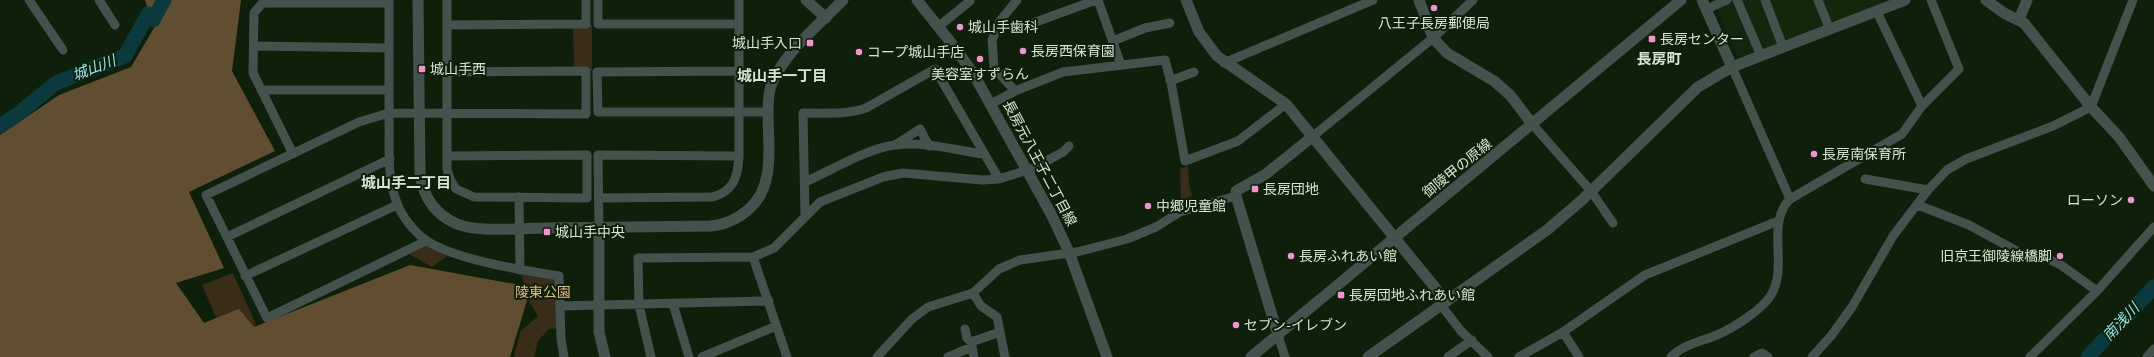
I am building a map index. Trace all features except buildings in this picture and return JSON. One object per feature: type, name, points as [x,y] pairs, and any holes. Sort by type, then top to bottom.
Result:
[{"type":"street","points":[[29,0],[63,50]]},
{"type":"street","points":[[99,0],[115,25]]},
{"type":"street","points":[[418,0],[421,186],[436,211],[458,224],[471,228],[710,226],[720,225],[739,218],[757,202],[764,190],[768,173],[768,112],[771,84],[783,63],[843,0]]},
{"type":"street","points":[[447,0],[447,156],[450,179],[456,189],[464,194],[474,197],[587,198],[587,155],[447,156]]},
{"type":"street","points":[[447,24],[586,24],[586,0]]},
{"type":"street","points":[[598,0],[598,24],[739,24]]},
{"type":"street","points":[[599,198],[712,197],[720,195],[729,188],[737,177],[739,156],[739,0]]},
{"type":"street","points":[[806,0],[826,18]]},
{"type":"street","name":"長房元八王子二丁目線","points":[[916,0],[972,73],[991,104],[1027,171],[1069,252],[1107,357]]},
{"type":"street","points":[[1016,91],[994,68],[992,40],[1000,21],[1018,0]]},
{"type":"street","points":[[1022,27],[1097,0],[1121,65]]},
{"type":"street","points":[[1186,0],[1199,32],[1216,56],[1224,63],[1286,104],[1396,237],[1461,331],[1488,357]]},
{"type":"street","points":[[1224,63],[1373,0]]},
{"type":"street","points":[[1419,0],[1434,38],[1447,53],[1494,81],[1505,90],[1533,125],[1591,190],[1613,223]]},
{"type":"street","points":[[1285,357],[1236,196],[1236,191],[1266,174],[1312,137],[1434,38],[1473,0]]},
{"type":"street","name":"御陵甲の原線","points":[[1251,357],[1533,125],[1681,0]]},
{"type":"street","points":[[1727,0],[1705,5],[1790,199]]},
{"type":"street","points":[[1738,0],[1761,56]]},
{"type":"street","points":[[1765,0],[1783,47]]},
{"type":"street","points":[[1818,0],[1830,30]]},
{"type":"street","points":[[1368,357],[1547,230],[1591,190],[1698,87],[1732,67],[1905,0]]},
{"type":"street","points":[[1671,357],[1683,346],[1731,328],[1766,302],[1774,288],[1777,277],[1778,221],[1782,206],[1790,199],[1902,134],[1922,106],[1960,69],[1930,0]]},
{"type":"street","points":[[1986,0],[2004,13],[2019,20],[2091,107],[2118,137],[2154,186]]},
{"type":"street","points":[[2019,20],[2027,0]]},
{"type":"street","points":[[1812,357],[1860,296],[1886,247],[1928,190],[1947,170],[1966,159],[2053,126],[2091,107],[2133,0]]},
{"type":"street","points":[[293,154],[254,73],[254,13],[264,2],[389,1],[388,90],[390,160],[393,189],[397,204],[409,224],[426,241],[469,258],[520,270],[558,276],[560,339],[564,357]]},
{"type":"street","points":[[938,27],[965,2]]},
{"type":"street","points":[[1877,12],[1922,106]]},
{"type":"street","points":[[1113,41],[1145,28],[1170,23]]},
{"type":"street","points":[[254,46],[388,48]]},
{"type":"street","points":[[991,104],[1016,91],[1063,72],[1165,60],[1184,161],[1238,141],[1286,104]]},
{"type":"street","points":[[805,216],[803,113],[848,114],[866,108],[935,69],[998,179]]},
{"type":"street","points":[[426,241],[266,318],[206,195],[359,122],[389,113],[586,114],[586,71],[447,72]]},
{"type":"street","points":[[739,71],[597,72],[598,112],[768,112]]},
{"type":"street","points":[[1170,81],[1194,72]]},
{"type":"street","points":[[261,90],[388,90]]},
{"type":"street","points":[[895,145],[920,129],[929,146]]},
{"type":"street","points":[[805,182],[877,149],[895,145],[929,146],[983,154]]},
{"type":"street","points":[[651,357],[639,305],[638,258],[753,257],[774,248],[820,202],[883,177],[903,173],[975,180],[998,179],[1027,171],[1062,152],[1069,146]]},
{"type":"street","points":[[605,357],[600,332],[599,306],[598,155],[739,156]]},
{"type":"street","points":[[227,236],[390,160]]},
{"type":"street","points":[[1865,179],[1928,190]]},
{"type":"street","points":[[877,357],[912,319],[928,307],[973,293],[998,269],[1020,260],[1069,252],[1127,239],[1156,227],[1180,212],[1236,196]]},
{"type":"street","points":[[519,198],[520,270]]},
{"type":"street","points":[[245,276],[397,204]]},
{"type":"street","points":[[1918,205],[1969,225],[2024,255],[2044,257],[2061,265],[2097,291]]},
{"type":"street","points":[[1519,357],[1563,332],[1645,275],[1778,221]]},
{"type":"street","points":[[2030,357],[2097,291],[2154,227]]},
{"type":"street","points":[[753,257],[788,357]]},
{"type":"street","points":[[973,293],[981,306],[997,317],[1005,357]]},
{"type":"street","points":[[560,306],[769,302]]},
{"type":"street","points":[[673,304],[689,357]]},
{"type":"street","points":[[702,357],[776,326]]},
{"type":"street","points":[[965,329],[967,338],[972,344],[974,357]]},
{"type":"street","points":[[948,357],[972,344],[1000,332]]},
{"type":"street","points":[[1563,332],[1579,357]]},
{"type":"street","points":[[1448,357],[1472,340]]},
{"type":"street","points":[[2147,357],[2154,349]]},
{"type":"street","points":[[1754,357],[1762,353],[1768,357]]},
{"type":"shaded area","points":[[145,0],[241,0],[232,71],[275,151],[189,192],[224,268],[176,283],[204,323],[239,309],[254,327],[410,265],[531,287],[510,357],[0,357],[0,135],[59,95],[131,67],[154,28]]},
{"type":"shaded area","points":[[1713,0],[1880,0],[1881,3],[1743,58],[1737,55]]},
{"type":"green space","points":[[573,24],[592,25],[592,71],[574,71]]},
{"type":"green space","points":[[1188,166],[1189,183],[1192,196],[1181,200],[1180,169]]},
{"type":"green space","points":[[428,245],[449,255],[432,267],[409,254]]},
{"type":"green space","name":"陵東公園","points":[[520,270],[559,276],[560,328],[549,329],[538,341],[534,357],[514,357],[520,332],[538,316],[529,301]]},
{"type":"green space","points":[[233,273],[256,324],[241,353],[218,322],[202,285]]},
{"type":"waterway","name":"城山川","points":[[0,126],[18,114],[56,83],[125,56],[148,14],[153,20],[164,0]]},
{"type":"waterway","name":"南浅川","points":[[2088,357],[2154,287]]},
{"type":"place","name":"八王子長房郵便局","points":[[1434,8]]},
{"type":"place","name":"城山手歯科","points":[[960,27]]},
{"type":"place","name":"長房センター","points":[[1652,39]]},
{"type":"place","name":"城山手入口","points":[[810,43]]},
{"type":"place","name":"長房西保育園","points":[[1023,51]]},
{"type":"place","name":"コープ城山手店","points":[[859,52]]},
{"type":"place","name":"美容室すずらん","points":[[980,59]]},
{"type":"place","name":"城山手西","points":[[422,69]]},
{"type":"place","name":"長房南保育所","points":[[1814,154]]},
{"type":"place","name":"長房団地","points":[[1255,189]]},
{"type":"place","name":"ローソン","points":[[2131,200]]},
{"type":"place","name":"中郷児童館","points":[[1148,206]]},
{"type":"place","name":"城山手中央","points":[[547,232]]},
{"type":"place","name":"長房ふれあい館","points":[[1291,256]]},
{"type":"place","name":"旧京王御陵線橋脚","points":[[2060,256]]},
{"type":"place","name":"長房団地ふれあい館","points":[[1341,295]]},
{"type":"place","name":"セブン-イレブン","points":[[1236,325]]},
{"type":"district","name":"長房町","points":[[1659,59]]},
{"type":"district","name":"城山手一丁目","points":[[782,76]]},
{"type":"district","name":"城山手二丁目","points":[[406,183]]}]
